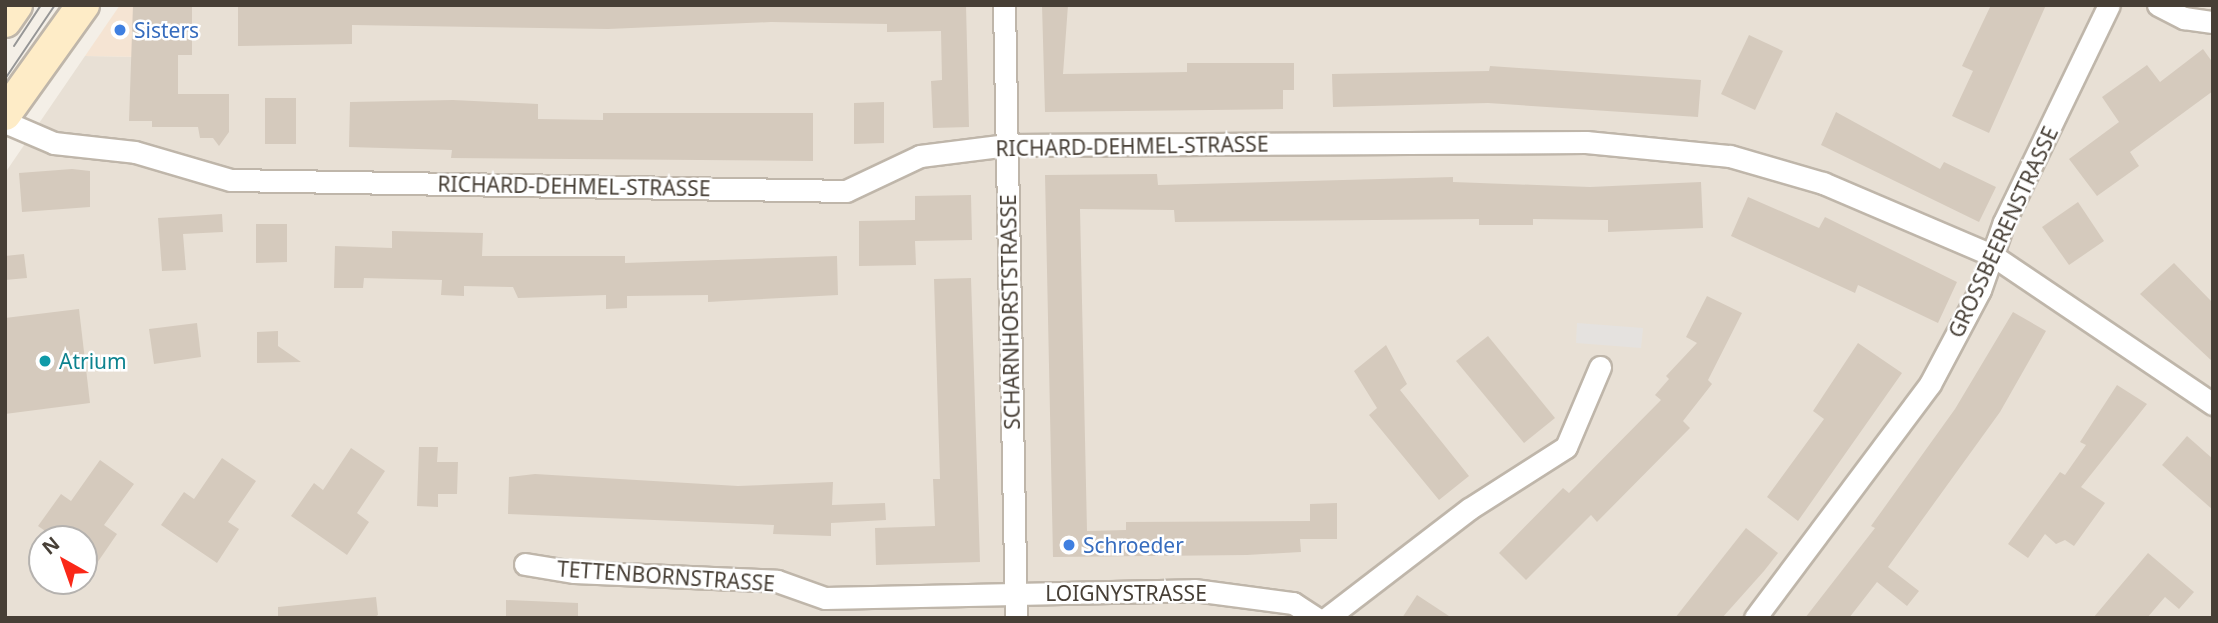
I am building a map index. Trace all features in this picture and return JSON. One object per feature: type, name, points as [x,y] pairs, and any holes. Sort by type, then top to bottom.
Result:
[{"type":"main road","points":[[5,21],[16,5]]},
{"type":"main road","points":[[5,114],[83,5]]},
{"type":"street","name":"SCHARNHORSTSTRASSE","points":[[1004,5],[1016,618]]},
{"type":"street","name":"GROSSBEERENSTRASSE","points":[[1755,618],[1930,384],[1980,290],[1992,255],[2109,5]]},
{"type":"street","points":[[2158,5],[2184,18],[2213,22]]},
{"type":"street","name":"RICHARD-DEHMEL-STRASSE","points":[[5,122],[54,143],[135,152],[188,171],[245,181],[846,191],[920,156],[1007,145],[1586,142],[1730,156],[1823,183],[1992,255],[2213,404]]},
{"type":"street","points":[[1327,618],[1469,509],[1566,447],[1600,367]]},
{"type":"street","name":"TETTENBORNSTRASSE","points":[[525,564],[574,572],[777,581],[825,598],[1016,594]]},
{"type":"street","name":"LOIGNYSTRASSE","points":[[1016,594],[1194,590],[1293,603],[1316,618]]},
{"type":"shaded area","points":[[120,5],[149,5],[149,57],[85,56]]},
{"type":"shaded area","points":[[149,5],[2213,5],[2213,618],[5,618],[5,173],[85,56],[149,57]]},
{"type":"shaded area","points":[[1577,323],[1643,328],[1641,348],[1576,343]]},
{"type":"building","points":[[133,5],[192,5],[192,55],[178,55],[178,94],[229,94],[229,132],[219,146],[213,138],[200,138],[198,127],[152,127],[152,121],[129,121]]},
{"type":"building","points":[[238,5],[966,5],[969,127],[933,128],[931,81],[942,80],[941,31],[887,32],[887,24],[771,22],[608,29],[352,25],[352,44],[238,46]]},
{"type":"building","points":[[1042,5],[1068,5],[1063,74],[1187,72],[1187,63],[1294,63],[1294,90],[1283,90],[1283,109],[1045,112]]},
{"type":"building","points":[[1991,5],[2046,5],[1989,133],[1952,116],[1973,71],[1962,66]]},
{"type":"building","points":[[1749,35],[1783,51],[1755,110],[1721,94]]},
{"type":"building","points":[[2203,49],[2213,63],[2213,91],[2130,152],[2139,166],[2097,196],[2069,159],[2119,122],[2102,97],[2147,65],[2160,82]]},
{"type":"building","points":[[1490,66],[1701,80],[1698,117],[1488,103],[1333,107],[1332,74],[1489,71]]},
{"type":"building","points":[[265,98],[296,98],[296,144],[265,144]]},
{"type":"building","points":[[453,100],[538,104],[538,119],[603,120],[603,113],[813,113],[813,161],[451,158],[452,150],[349,147],[350,102]]},
{"type":"building","points":[[884,102],[884,143],[854,144],[854,103]]},
{"type":"building","points":[[1836,112],[1940,169],[1944,162],[1996,187],[1979,222],[1821,145]]},
{"type":"building","points":[[72,169],[90,171],[90,207],[22,212],[19,173]]},
{"type":"building","points":[[1157,174],[1158,185],[1453,177],[1453,182],[1590,187],[1701,182],[1703,228],[1608,232],[1608,220],[1533,219],[1533,225],[1479,225],[1479,219],[1175,222],[1174,210],[1080,209],[1087,531],[1126,530],[1126,522],[1310,521],[1310,504],[1337,503],[1337,539],[1300,539],[1301,552],[1053,557],[1045,175]]},
{"type":"building","points":[[971,195],[972,240],[915,241],[916,265],[859,266],[859,221],[915,220],[915,196]]},
{"type":"building","points":[[1748,197],[1819,228],[1825,217],[1957,282],[1938,323],[1858,285],[1855,293],[1731,236]]},
{"type":"building","points":[[2078,202],[2104,241],[2069,265],[2042,227]]},
{"type":"building","points":[[222,214],[223,232],[183,234],[186,270],[162,271],[158,218]]},
{"type":"building","points":[[256,224],[287,224],[287,262],[256,263]]},
{"type":"building","points":[[392,231],[483,233],[482,256],[625,256],[625,263],[837,256],[838,295],[708,302],[708,295],[627,296],[627,308],[606,309],[606,295],[518,298],[513,287],[464,286],[464,296],[441,295],[442,280],[364,278],[363,288],[334,288],[335,246],[392,248]]},
{"type":"building","points":[[24,254],[27,278],[5,280],[5,256]]},
{"type":"building","points":[[2174,263],[2213,303],[2213,362],[2140,294]]},
{"type":"building","points":[[971,278],[980,562],[876,565],[875,528],[935,526],[933,479],[940,479],[934,279]]},
{"type":"building","points":[[1707,296],[1742,313],[1708,380],[1712,384],[1683,421],[1690,428],[1597,522],[1591,515],[1526,580],[1499,553],[1563,488],[1569,493],[1661,400],[1655,395],[1669,379],[1666,376],[1697,343],[1686,337]]},
{"type":"building","name":"Atrium","points":[[79,309],[90,403],[5,414],[5,318]]},
{"type":"building","points":[[2013,312],[2046,331],[2000,412],[1888,567],[1919,591],[1907,606],[1877,582],[1849,618],[1805,618],[1875,528],[1871,526],[1955,409]]},
{"type":"building","points":[[197,323],[201,357],[154,364],[149,329]]},
{"type":"building","points":[[278,331],[278,346],[301,362],[257,363],[257,332]]},
{"type":"building","points":[[1488,336],[1555,418],[1524,443],[1456,361]]},
{"type":"building","points":[[1858,343],[1902,373],[1798,521],[1767,497],[1824,419],[1813,411]]},
{"type":"building","points":[[1386,345],[1407,384],[1400,390],[1469,476],[1439,500],[1369,415],[1377,408],[1354,371]]},
{"type":"building","points":[[2117,385],[2147,404],[2081,487],[2105,503],[2074,546],[2065,540],[2056,544],[2045,534],[2028,558],[2008,544],[2060,472],[2065,475],[2086,445],[2080,442]]},
{"type":"building","points":[[2187,436],[2213,459],[2213,510],[2162,465]]},
{"type":"building","points":[[419,447],[438,447],[437,462],[458,462],[457,494],[438,494],[438,507],[417,506]]},
{"type":"building","points":[[351,448],[385,471],[357,513],[369,522],[347,555],[291,516],[314,483],[323,490]]},
{"type":"building","points":[[222,458],[256,481],[228,522],[239,529],[217,563],[161,525],[184,492],[194,499]]},
{"type":"building","points":[[100,460],[134,484],[104,525],[117,534],[98,562],[98,525],[39,525],[61,494],[71,501]]},
{"type":"building","points":[[535,474],[738,486],[833,482],[832,505],[885,503],[886,520],[831,523],[831,536],[773,534],[774,525],[508,514],[509,477]]},
{"type":"building","points":[[1746,528],[1778,553],[1764,571],[1722,618],[1675,618]]},
{"type":"building","points":[[2148,553],[2194,592],[2179,609],[2165,597],[2147,618],[2093,618]]},
{"type":"building","points":[[1417,595],[1452,618],[1402,618]]},
{"type":"building","points":[[376,597],[378,615],[373,618],[278,618],[278,607]]},
{"type":"building","points":[[506,600],[578,603],[578,618],[506,618]]},
{"type":"tram line","points":[[14,46],[41,5]]},
{"type":"tram line","points":[[5,79],[55,5]]},
{"type":"place","name":"Sisters","points":[[120,30]]},
{"type":"place","name":"Atrium","points":[[45,361]]},
{"type":"place","name":"Schroeder","points":[[1069,545]]}]
